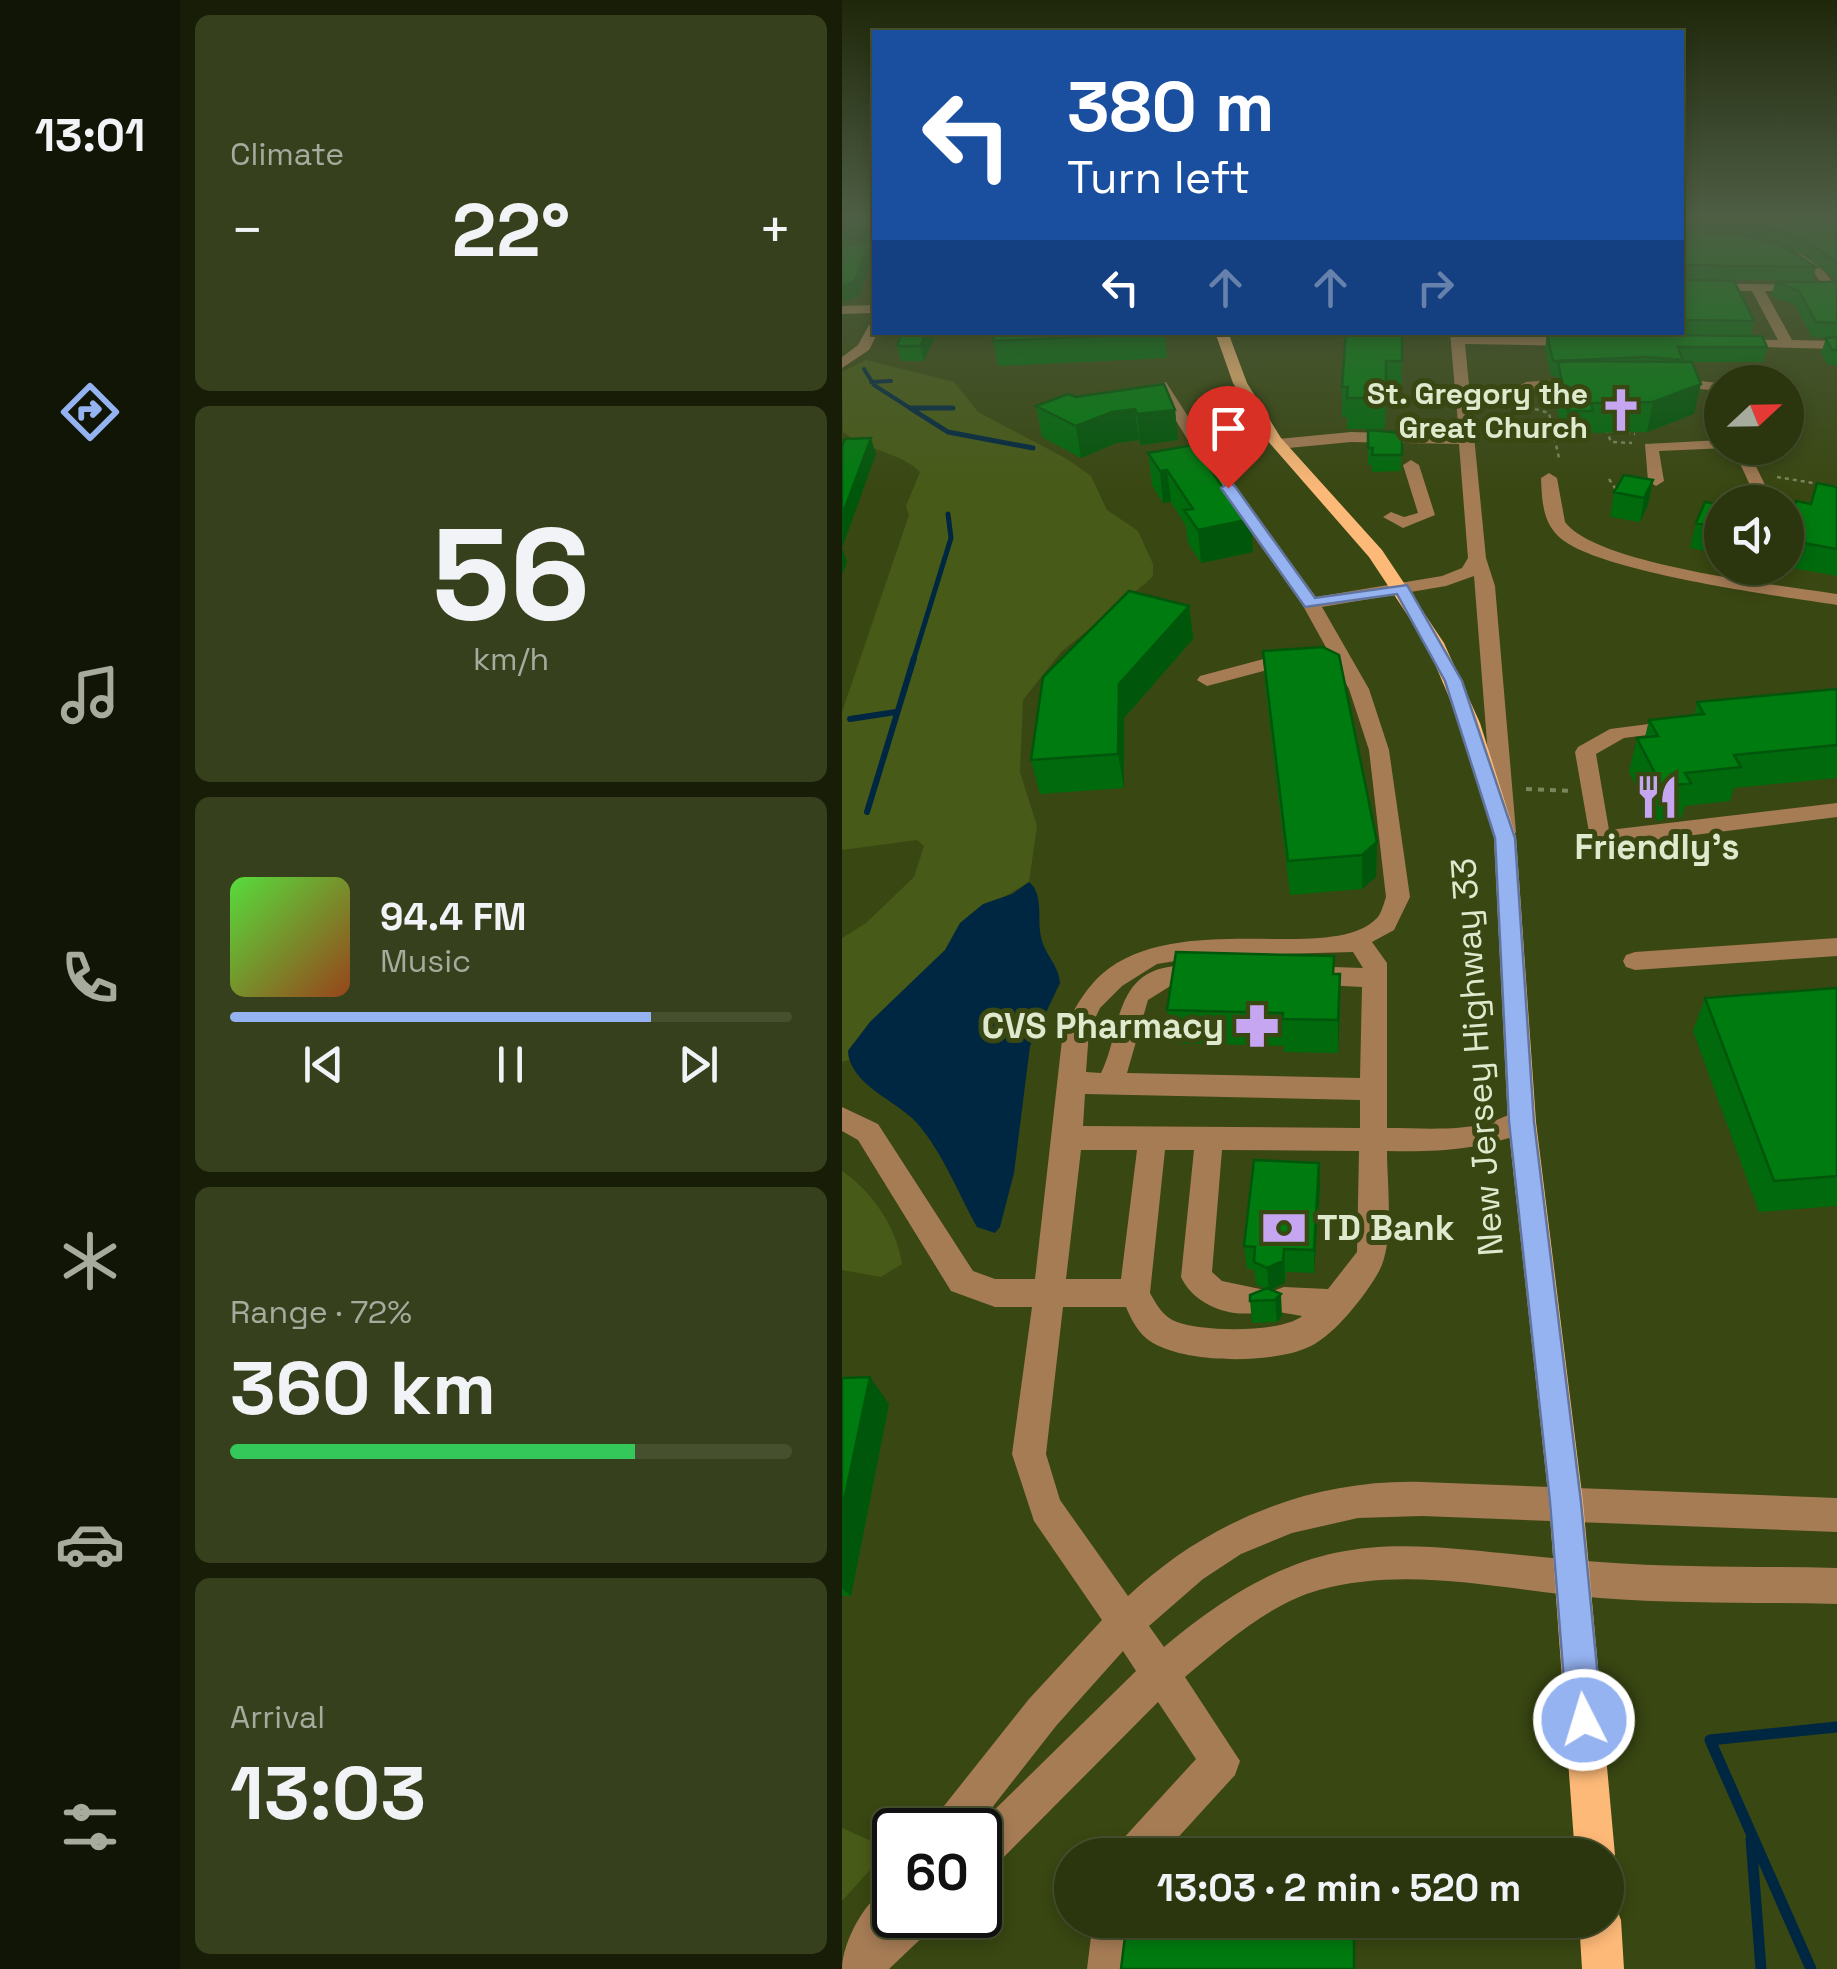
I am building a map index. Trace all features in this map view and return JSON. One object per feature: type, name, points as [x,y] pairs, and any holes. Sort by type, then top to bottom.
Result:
[{"type":"main road","name":"New Jersey Highway 33","points":[[1222,335],[1240,383],[1278,444],[1402,588],[1454,681],[1505,838],[1522,1122],[1566,1502],[1593,1838]]},
{"type":"main road","points":[[1601,1938],[1603,1969]]},
{"type":"street","points":[[842,310],[872,309]]},
{"type":"street","points":[[1768,309],[1787,344]]},
{"type":"street","points":[[842,364],[864,347],[872,332]]},
{"type":"street","points":[[1505,838],[1486,586],[1477,558],[1457,336],[1591,342]]},
{"type":"street","points":[[1709,343],[1836,344]]},
{"type":"street","points":[[1526,386],[1596,382]]},
{"type":"street","points":[[1652,382],[1704,385]]},
{"type":"street","points":[[1151,1838],[1221,1761],[1046,1509],[1029,1454],[1068,1138],[1076,1031],[1091,1002],[1114,979],[1148,958],[1170,951],[1206,948],[1331,948],[1358,941],[1386,924],[1398,897],[1380,750],[1359,689],[1311,603],[1210,463],[1161,386]]},
{"type":"street","points":[[1278,444],[1350,437],[1466,440]]},
{"type":"street","points":[[1391,517],[1403,523],[1427,515],[1411,460],[1412,438]]},
{"type":"street","points":[[1656,481],[1650,447],[1704,446]]},
{"type":"street","points":[[1549,478],[1550,514],[1568,538],[1614,558],[1836,600]]},
{"type":"street","points":[[1311,603],[1459,577],[1468,572],[1477,558]]},
{"type":"street","points":[[1208,680],[1247,667],[1338,648]]},
{"type":"street","points":[[1699,724],[1620,731],[1594,742],[1585,752],[1599,840],[1682,832],[1749,819],[1835,813]]},
{"type":"street","points":[[1152,1137],[1135,1293],[1142,1311],[1168,1335],[1186,1340],[1284,1342],[1303,1335],[1366,1266],[1372,1252],[1375,963],[1358,941]]},
{"type":"street","points":[[1635,961],[1836,946]]},
{"type":"street","points":[[1110,1081],[1122,1056],[1138,995],[1148,984],[1179,973],[1229,973]]},
{"type":"street","points":[[1284,975],[1375,978]]},
{"type":"street","points":[[1071,1083],[1376,1089]]},
{"type":"street","points":[[842,1118],[868,1132],[962,1280],[995,1293],[1135,1293]]},
{"type":"street","points":[[1068,1138],[1450,1140],[1488,1134],[1522,1122]]},
{"type":"street","points":[[1209,1138],[1196,1277],[1214,1294],[1332,1303]]},
{"type":"street","points":[[967,1808],[1015,1747],[1126,1622],[1187,1570],[1228,1542],[1315,1509],[1363,1500],[1566,1502],[1836,1515]]},
{"type":"street","points":[[1002,1831],[1163,1674],[1238,1612],[1284,1586],[1358,1564],[1392,1560],[1482,1565],[1573,1578],[1836,1586]]},
{"type":"street","points":[[856,1969],[874,1938]]},
{"type":"street","points":[[856,1969],[890,1938]]},
{"type":"street","points":[[1108,1969],[1112,1938]]},
{"type":"path","points":[[1535,408],[1563,414]]},
{"type":"path","points":[[1550,413],[1559,458]]},
{"type":"path","points":[[1608,422],[1598,426],[1616,434],[1645,434]]},
{"type":"path","points":[[1606,429],[1616,444],[1637,441]]},
{"type":"path","points":[[1772,475],[1836,487]]},
{"type":"path","points":[[1504,788],[1591,792]]},
{"type":"green space","points":[[866,360],[954,382],[978,412],[1091,476],[1107,510],[1138,531],[1153,564],[1153,576],[1061,652],[1023,700],[1020,772],[1037,826],[1029,882],[960,923],[945,950],[870,1022],[848,1050],[849,1060],[842,1062],[842,938],[866,923],[914,877],[924,846],[917,840],[842,850],[842,712],[920,472],[843,432],[842,372]]},
{"type":"green space","points":[[842,1171],[873,1200],[895,1237],[902,1264],[881,1277],[842,1270]]},
{"type":"green space","points":[[842,1828],[872,1841],[872,1868],[842,1901]]},
{"type":"water","points":[[1029,882],[1038,900],[1043,943],[1060,983],[1030,1046],[1014,1173],[995,1233],[977,1227],[926,1135],[908,1115],[865,1083],[848,1051],[870,1022],[945,950],[960,923],[983,904],[1012,894]]},
{"type":"building","points":[[1684,309],[1748,309],[1754,321],[1684,320]]},
{"type":"building","points":[[1809,309],[1837,309],[1837,323],[1816,322]]},
{"type":"building","points":[[901,335],[925,335],[920,346],[897,346]]},
{"type":"building","points":[[994,335],[1121,335],[993,341]]},
{"type":"building","points":[[1346,335],[1402,335],[1402,361],[1386,361],[1386,398],[1347,398],[1348,387],[1342,387]]},
{"type":"building","points":[[1547,335],[1762,336],[1767,347],[1678,347],[1683,360],[1648,357],[1553,361]]},
{"type":"building","points":[[1837,337],[1837,350],[1832,350],[1825,338]]},
{"type":"building","points":[[1558,362],[1692,362],[1701,384],[1653,402],[1591,403],[1593,411],[1568,411]]},
{"type":"building","points":[[1164,384],[1175,410],[1112,412],[1076,426],[1036,406],[1068,394],[1076,397]]},
{"type":"building","points":[[1368,430],[1402,433],[1402,455],[1372,455]]},
{"type":"building","points":[[871,438],[842,516],[842,446],[845,439]]},
{"type":"building","points":[[1198,444],[1232,501],[1237,500],[1251,519],[1198,530],[1184,510],[1193,509],[1167,470],[1160,471],[1148,453]]},
{"type":"building","points":[[1624,475],[1653,480],[1644,498],[1614,492]]},
{"type":"building","points":[[1817,483],[1837,487],[1837,549],[1804,543],[1804,503],[1811,504]]},
{"type":"building","points":[[1704,504],[1704,525],[1696,523]]},
{"type":"building","points":[[1129,591],[1189,606],[1119,684],[1118,754],[1031,760],[1043,677]]},
{"type":"building","points":[[1323,647],[1339,655],[1377,842],[1362,855],[1288,861],[1263,651]]},
{"type":"building","points":[[1837,689],[1837,745],[1734,755],[1741,767],[1685,773],[1691,783],[1662,787],[1637,738],[1658,736],[1649,720],[1704,714],[1697,702]]},
{"type":"building","points":[[1176,952],[1334,956],[1333,974],[1340,974],[1338,1020],[1282,1019],[1283,1013],[1167,1010]]},
{"type":"building","points":[[1837,988],[1837,1176],[1774,1181],[1705,998]]},
{"type":"building","name":"TD Bank","points":[[1254,1160],[1319,1163],[1314,1250],[1284,1249],[1283,1261],[1267,1268],[1254,1262],[1255,1247],[1244,1246]]},
{"type":"building","points":[[1267,1288],[1281,1294],[1275,1300],[1250,1301],[1250,1295]]},
{"type":"building","points":[[870,1377],[842,1510],[842,1378]]},
{"type":"building","points":[[1125,1938],[1354,1938],[1354,1969],[1121,1969]]},
{"type":"waterway","points":[[864,369],[872,382]]},
{"type":"waterway","points":[[872,382],[891,381]]},
{"type":"waterway","points":[[872,382],[913,410]]},
{"type":"waterway","points":[[910,408],[948,432],[1033,448]]},
{"type":"waterway","points":[[913,408],[953,408]]},
{"type":"waterway","points":[[913,661],[951,538],[948,514]]},
{"type":"waterway","points":[[867,812],[914,658]]},
{"type":"waterway","points":[[850,719],[896,712]]},
{"type":"waterway","points":[[1811,1969],[1710,1740],[1837,1727]]},
{"type":"waterway","points":[[1751,1839],[1761,1969]]},
{"type":"place","name":"St. Gregory the Great Church","points":[[1621,410]]},
{"type":"place","name":"Friendly's","points":[[1657,797]]},
{"type":"place","name":"CVS Pharmacy","points":[[1257,1026]]},
{"type":"place","name":"TD Bank","points":[[1284,1228]]},
{"type":"route","points":[[1228,488],[1311,603],[1402,588],[1454,681],[1505,838],[1522,1122],[1566,1502],[1584,1720]]}]
